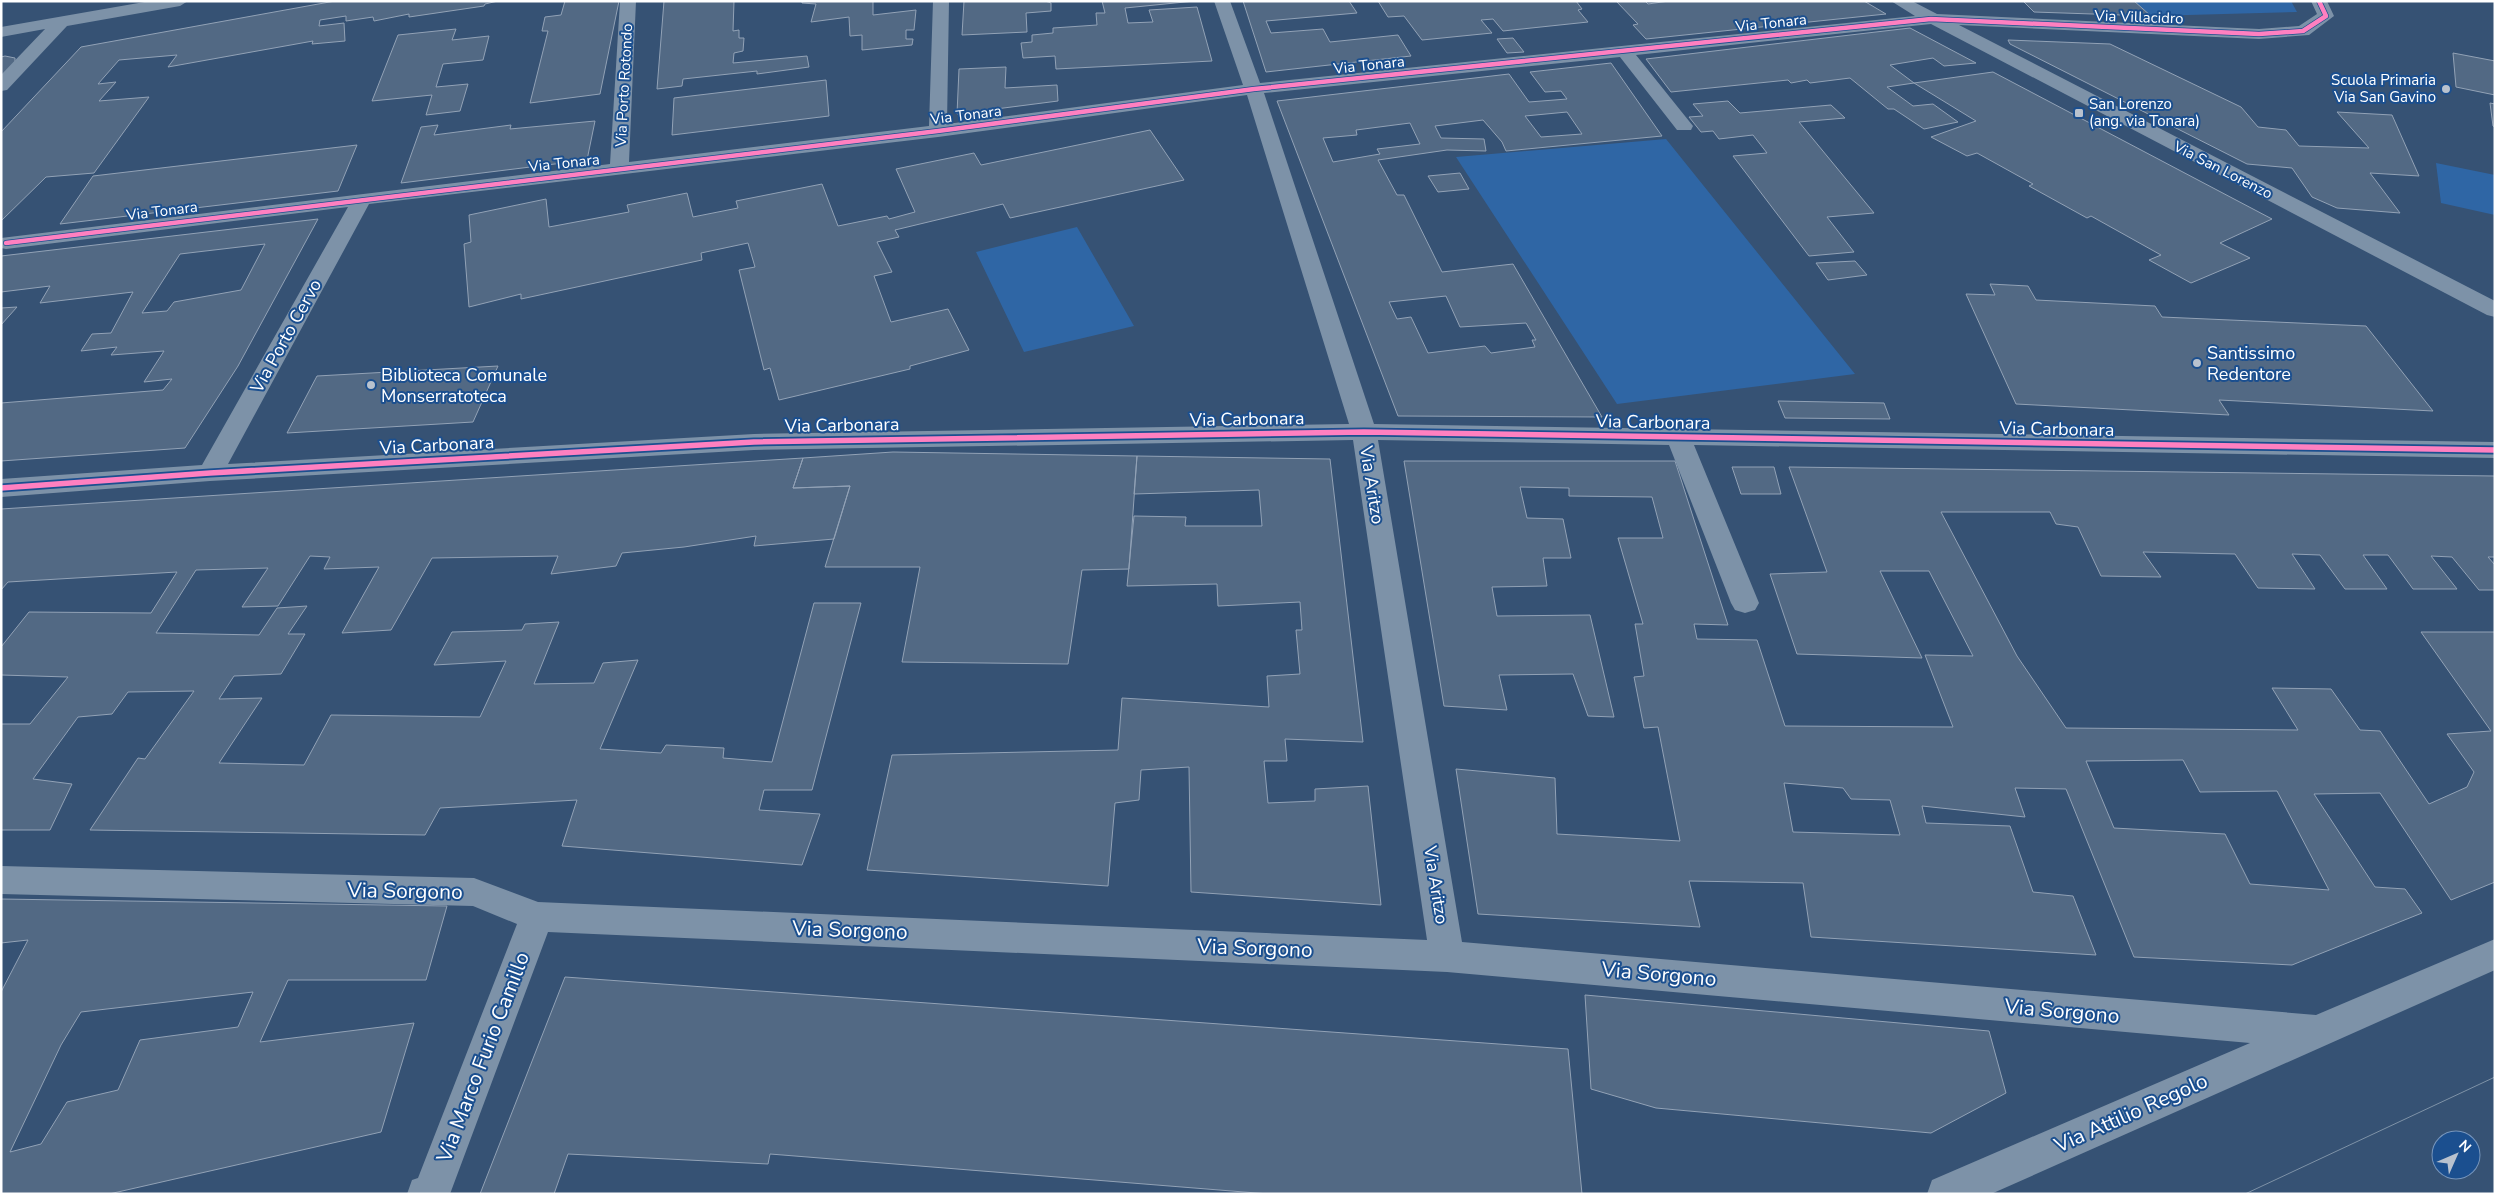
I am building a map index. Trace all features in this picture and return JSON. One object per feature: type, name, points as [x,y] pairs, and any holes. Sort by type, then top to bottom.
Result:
[{"type":"street","points":[[1,32],[180,1]]},
{"type":"street","name":"Via Porto Rotondo","points":[[619,169],[628,1]]},
{"type":"street","points":[[938,131],[941,1]]},
{"type":"street","name":"Via Aritzo","points":[[1222,1],[1254,89],[1364,432],[1447,956]]},
{"type":"street","name":"Via San Lorenzo","points":[[1899,1],[1931,20],[2495,310]]},
{"type":"street","name":"Via Villacidro","points":[[1931,20],[2259,34],[2303,31],[2326,16],[2319,1]]},
{"type":"street","name":"Via Tonara","points":[[6,243],[938,131],[1254,89],[1931,20]]},
{"type":"street","points":[[1,86],[61,22]]},
{"type":"street","points":[[1624,51],[1684,126]]},
{"type":"street","name":"Via Porto Cervo","points":[[210,473],[362,199]]},
{"type":"street","name":"Via Carbonara","points":[[1,488],[210,473],[754,442],[1364,432],[2495,450]]},
{"type":"street","points":[[1679,438],[1745,603]]},
{"type":"street","name":"Via Sorgono","points":[[1,880],[474,892],[537,917],[1447,956],[2317,1032],[2495,954]]},
{"type":"street","name":"Via Marco Furio Camillo","points":[[426,1194],[431,1193],[537,917]]},
{"type":"street","name":"Via Attilio Regolo","points":[[1946,1194],[2317,1032]]},
{"type":"shaded area","points":[[2134,1],[2291,1],[2297,12],[2151,16]]},
{"type":"shaded area","points":[[1666,139],[1855,374],[1617,404],[1456,157]]},
{"type":"shaded area","points":[[2436,163],[2495,175],[2495,215],[2441,203]]},
{"type":"shaded area","points":[[1077,227],[1134,326],[1024,352],[976,252]]},
{"type":"building","points":[[335,1],[498,1],[485,4],[484,6],[409,17],[409,14],[374,21],[373,17],[346,21],[346,16],[320,20],[319,26],[344,23],[345,41],[312,44],[313,41],[168,67],[177,55],[119,60],[98,84],[116,82],[99,101],[149,97],[94,173],[46,177],[1,221],[1,132],[81,47]]},
{"type":"building","points":[[565,1],[619,1],[600,94],[530,103],[548,31],[542,31],[545,17],[561,15]]},
{"type":"building","points":[[664,1],[734,1],[733,31],[739,30],[739,38],[744,38],[743,51],[734,53],[733,63],[807,56],[809,67],[757,74],[757,71],[683,79],[682,86],[657,89]]},
{"type":"building","points":[[802,1],[873,1],[873,15],[916,10],[914,30],[906,30],[906,39],[913,39],[912,45],[862,50],[862,35],[850,36],[849,17],[811,22],[816,4],[802,3]]},
{"type":"building","points":[[964,1],[1045,1],[1051,3],[1051,11],[1026,13],[1027,32],[962,35]]},
{"type":"building","points":[[1102,1],[1195,1],[1125,8],[1128,23],[1153,22],[1149,10],[1197,7],[1212,61],[1056,69],[1055,56],[1023,58],[1021,43],[1032,42],[1032,35],[1053,33],[1053,28],[1097,25],[1096,13],[1105,13]]},
{"type":"building","points":[[1243,1],[1349,1],[1357,13],[1266,21],[1271,33],[1323,29],[1330,42],[1398,35],[1411,56],[1266,72]]},
{"type":"building","points":[[1378,1],[1576,1],[1582,9],[1578,10],[1588,22],[1503,31],[1493,19],[1481,20],[1492,33],[1422,40],[1404,16],[1388,17]]},
{"type":"building","points":[[1616,1],[1645,1],[1648,4],[1669,1],[1864,1],[1886,14],[1646,39],[1633,25],[1638,24]]},
{"type":"building","points":[[2023,1],[2134,1],[2151,16],[2034,12]]},
{"type":"building","points":[[1910,28],[1976,63],[1944,66],[1933,58],[1890,65],[1914,83],[1887,87],[1913,106],[1933,104],[1958,122],[1924,129],[1894,109],[1888,109],[1850,78],[1810,83],[1807,80],[1791,83],[1788,80],[1671,92],[1646,59]]},
{"type":"building","points":[[456,29],[452,40],[489,36],[483,60],[443,64],[436,87],[468,84],[460,111],[426,115],[432,95],[372,101],[398,35]]},
{"type":"building","points":[[1513,38],[1524,52],[1507,53],[1497,39]]},
{"type":"building","points":[[2008,40],[2110,44],[2241,107],[2258,127],[2286,130],[2299,146],[2369,148],[2337,112],[2392,115],[2419,176],[2370,173],[2400,213],[2337,208],[2312,197],[2292,168],[2247,164],[2010,44]]},
{"type":"building","points":[[2453,53],[2495,61],[2495,95],[2456,87]]},
{"type":"building","points":[[1,57],[15,58],[15,65],[1,79]]},
{"type":"building","points":[[1611,63],[1662,136],[1506,151],[1502,142],[1483,120],[1435,126],[1441,138],[1484,139],[1486,151],[1447,150],[1378,160],[1397,195],[1404,195],[1442,272],[1513,264],[1602,417],[1398,416],[1277,101],[1509,74],[1529,102],[1567,99],[1561,91],[1545,92],[1530,72]],"holes":[[[1567,112],[1582,134],[1541,137],[1525,116]],[[1410,123],[1420,144],[1377,149],[1380,154],[1333,162],[1323,138],[1357,135],[1356,130]],[[1446,296],[1460,327],[1526,323],[1536,340],[1532,340],[1535,347],[1491,353],[1485,346],[1428,353],[1411,317],[1397,319],[1389,302]]]},
{"type":"building","points":[[1006,67],[1005,88],[1057,85],[1058,101],[957,114],[959,69]]},
{"type":"building","points":[[1993,72],[2272,219],[2220,243],[2250,258],[2191,283],[2149,260],[2161,255],[2091,216],[2087,218],[2029,186],[2033,184],[1977,153],[1967,156],[1931,137],[1976,121],[1914,83]]},
{"type":"building","points":[[826,80],[829,116],[672,135],[674,98]]},
{"type":"building","points":[[1728,101],[1740,113],[1831,105],[1845,118],[1799,122],[1874,213],[1827,217],[1854,252],[1809,256],[1733,156],[1767,153],[1753,135],[1719,139],[1713,131],[1701,132],[1689,117],[1703,116],[1693,104]]},
{"type":"building","points":[[2490,103],[2495,104],[2495,127],[2493,126]]},
{"type":"building","points":[[595,121],[587,160],[401,183],[421,127],[438,125],[434,135],[511,125],[510,129]]},
{"type":"building","points":[[1150,130],[1184,180],[1010,218],[1003,204],[895,230],[899,237],[877,242],[892,272],[874,276],[891,322],[948,309],[969,350],[910,366],[910,369],[779,400],[770,368],[764,370],[739,270],[755,267],[748,243],[701,253],[702,260],[521,299],[521,294],[469,307],[464,244],[471,242],[469,215],[546,199],[549,227],[629,212],[627,205],[687,193],[693,217],[738,208],[736,201],[822,184],[838,226],[887,216],[889,219],[915,212],[896,169],[974,153],[981,165]]},
{"type":"building","points":[[357,145],[338,191],[60,224],[93,176]]},
{"type":"building","points":[[1460,173],[1469,189],[1438,192],[1428,176]]},
{"type":"building","points":[[318,219],[238,366],[185,448],[1,461],[1,403],[163,390],[172,379],[144,382],[164,351],[111,355],[117,347],[81,351],[92,334],[111,333],[133,292],[40,303],[50,286],[1,292],[1,256]],"holes":[[[265,244],[241,290],[174,302],[167,311],[142,313],[180,254]]]},
{"type":"building","points":[[1855,261],[1867,275],[1828,280],[1816,263]]},
{"type":"building","name":"Santissimo Redentore","points":[[1990,284],[2028,286],[2036,300],[2155,306],[2162,317],[2366,326],[2433,411],[2219,400],[2229,415],[2016,404],[1966,294],[1995,295]]},
{"type":"building","points":[[17,307],[1,325],[1,308]]},
{"type":"building","points":[[498,366],[473,422],[287,433],[317,376]]},
{"type":"building","points":[[1778,401],[1884,403],[1890,419],[1785,418]]},
{"type":"building","points":[[893,452],[1137,456],[1129,569],[1082,570],[1068,664],[902,662],[920,567],[825,567],[850,486],[793,488],[803,458]]},
{"type":"building","points":[[1137,456],[1330,459],[1363,742],[1285,739],[1287,761],[1264,761],[1268,803],[1315,801],[1315,789],[1368,786],[1381,905],[1191,892],[1189,767],[1141,770],[1139,800],[1115,803],[1108,886],[867,870],[892,755],[1118,750],[1122,698],[1269,707],[1267,676],[1300,674],[1296,630],[1302,630],[1300,602],[1218,606],[1217,584],[1127,586],[1134,516],[1186,517],[1185,526],[1262,526],[1259,490],[1134,494]]},
{"type":"building","points":[[803,458],[793,488],[850,486],[834,539],[754,546],[756,536],[684,547],[622,553],[616,566],[551,574],[558,556],[432,558],[391,630],[342,633],[379,567],[324,569],[330,557],[310,556],[278,606],[242,607],[268,568],[196,570],[156,633],[259,635],[277,608],[307,606],[288,634],[305,634],[281,674],[234,676],[219,699],[262,698],[219,763],[304,765],[331,715],[480,717],[506,661],[434,665],[452,632],[522,630],[525,624],[559,622],[534,684],[594,683],[603,663],[638,660],[600,749],[661,753],[666,745],[724,748],[723,758],[772,762],[814,603],[861,603],[812,790],[764,790],[759,810],[820,814],[802,865],[562,846],[577,800],[440,808],[425,835],[90,830],[138,758],[145,759],[194,691],[128,692],[112,714],[78,717],[33,779],[72,784],[50,830],[1,830],[1,724],[30,724],[68,677],[1,675],[1,647],[29,612],[151,613],[177,572],[8,582],[1,590],[1,509]]},
{"type":"building","points":[[1404,461],[1675,461],[1728,625],[1694,624],[1697,639],[1757,640],[1785,726],[1953,727],[1925,655],[1973,656],[1929,571],[1880,571],[1922,658],[1797,654],[1770,574],[1827,572],[1789,467],[2495,476],[2495,557],[2488,557],[2495,565],[2495,590],[2479,590],[2452,557],[2431,556],[2457,589],[2413,589],[2388,555],[2363,555],[2387,589],[2345,589],[2320,555],[2292,554],[2315,589],[2258,588],[2235,554],[2143,552],[2161,577],[2101,576],[2078,527],[2056,524],[2050,512],[1941,512],[2017,656],[2066,728],[2298,730],[2272,688],[2331,689],[2360,730],[2380,731],[2429,804],[2467,787],[2474,772],[2447,734],[2491,731],[2421,632],[2495,632],[2495,882],[2451,900],[2380,793],[2314,794],[2375,887],[2405,889],[2422,913],[2292,965],[2134,957],[2066,789],[2015,788],[2025,817],[1922,806],[1926,823],[2010,826],[2033,892],[2073,896],[2096,955],[1811,937],[1803,883],[1689,881],[1700,927],[1478,914],[1456,769],[1555,778],[1557,834],[1680,841],[1658,727],[1644,728],[1634,677],[1644,676],[1635,624],[1643,624],[1618,538],[1663,538],[1652,497],[1569,496],[1569,488],[1520,487],[1527,518],[1563,519],[1571,558],[1543,558],[1547,586],[1492,587],[1497,616],[1590,615],[1614,717],[1588,716],[1573,674],[1499,675],[1507,710],[1444,706]],"holes":[[[2183,760],[2200,792],[2277,791],[2329,890],[2250,884],[2225,834],[2114,828],[2086,761]],[[1784,783],[1843,788],[1851,799],[1890,800],[1900,835],[1793,832]]]},
{"type":"building","points":[[1732,467],[1774,467],[1781,494],[1741,494]]},
{"type":"building","points":[[1,899],[447,906],[426,980],[288,980],[260,1042],[414,1023],[381,1132],[109,1194],[1,1194],[1,992],[28,940],[1,943]],"holes":[[[253,992],[238,1027],[140,1040],[118,1090],[67,1102],[41,1144],[10,1152],[61,1045],[81,1012]]]},
{"type":"building","points":[[565,977],[1568,1049],[1582,1194],[1269,1194],[770,1154],[768,1164],[568,1154],[554,1194],[480,1194]]},
{"type":"building","points":[[1585,995],[1989,1031],[2006,1093],[1931,1133],[1656,1108],[1591,1089]]},
{"type":"tram line","points":[[2245,1194],[2495,1077]]},
{"type":"cycle path","points":[[6,243],[938,131],[1254,89],[1931,19],[2259,34],[2303,31],[2326,16],[2319,1]]},
{"type":"cycle path","points":[[1,488],[210,473],[754,442],[1364,432],[2495,450]]},
{"type":"place","name":"Scuola Primaria Via San Gavino","points":[[2446,89]]},
{"type":"place","name":"San Lorenzo (ang. via Tonara)","points":[[2079,113]]},
{"type":"place","name":"Santissimo Redentore","points":[[2197,363]]},
{"type":"place","name":"Biblioteca Comunale Monserratoteca","points":[[371,385]]}]
